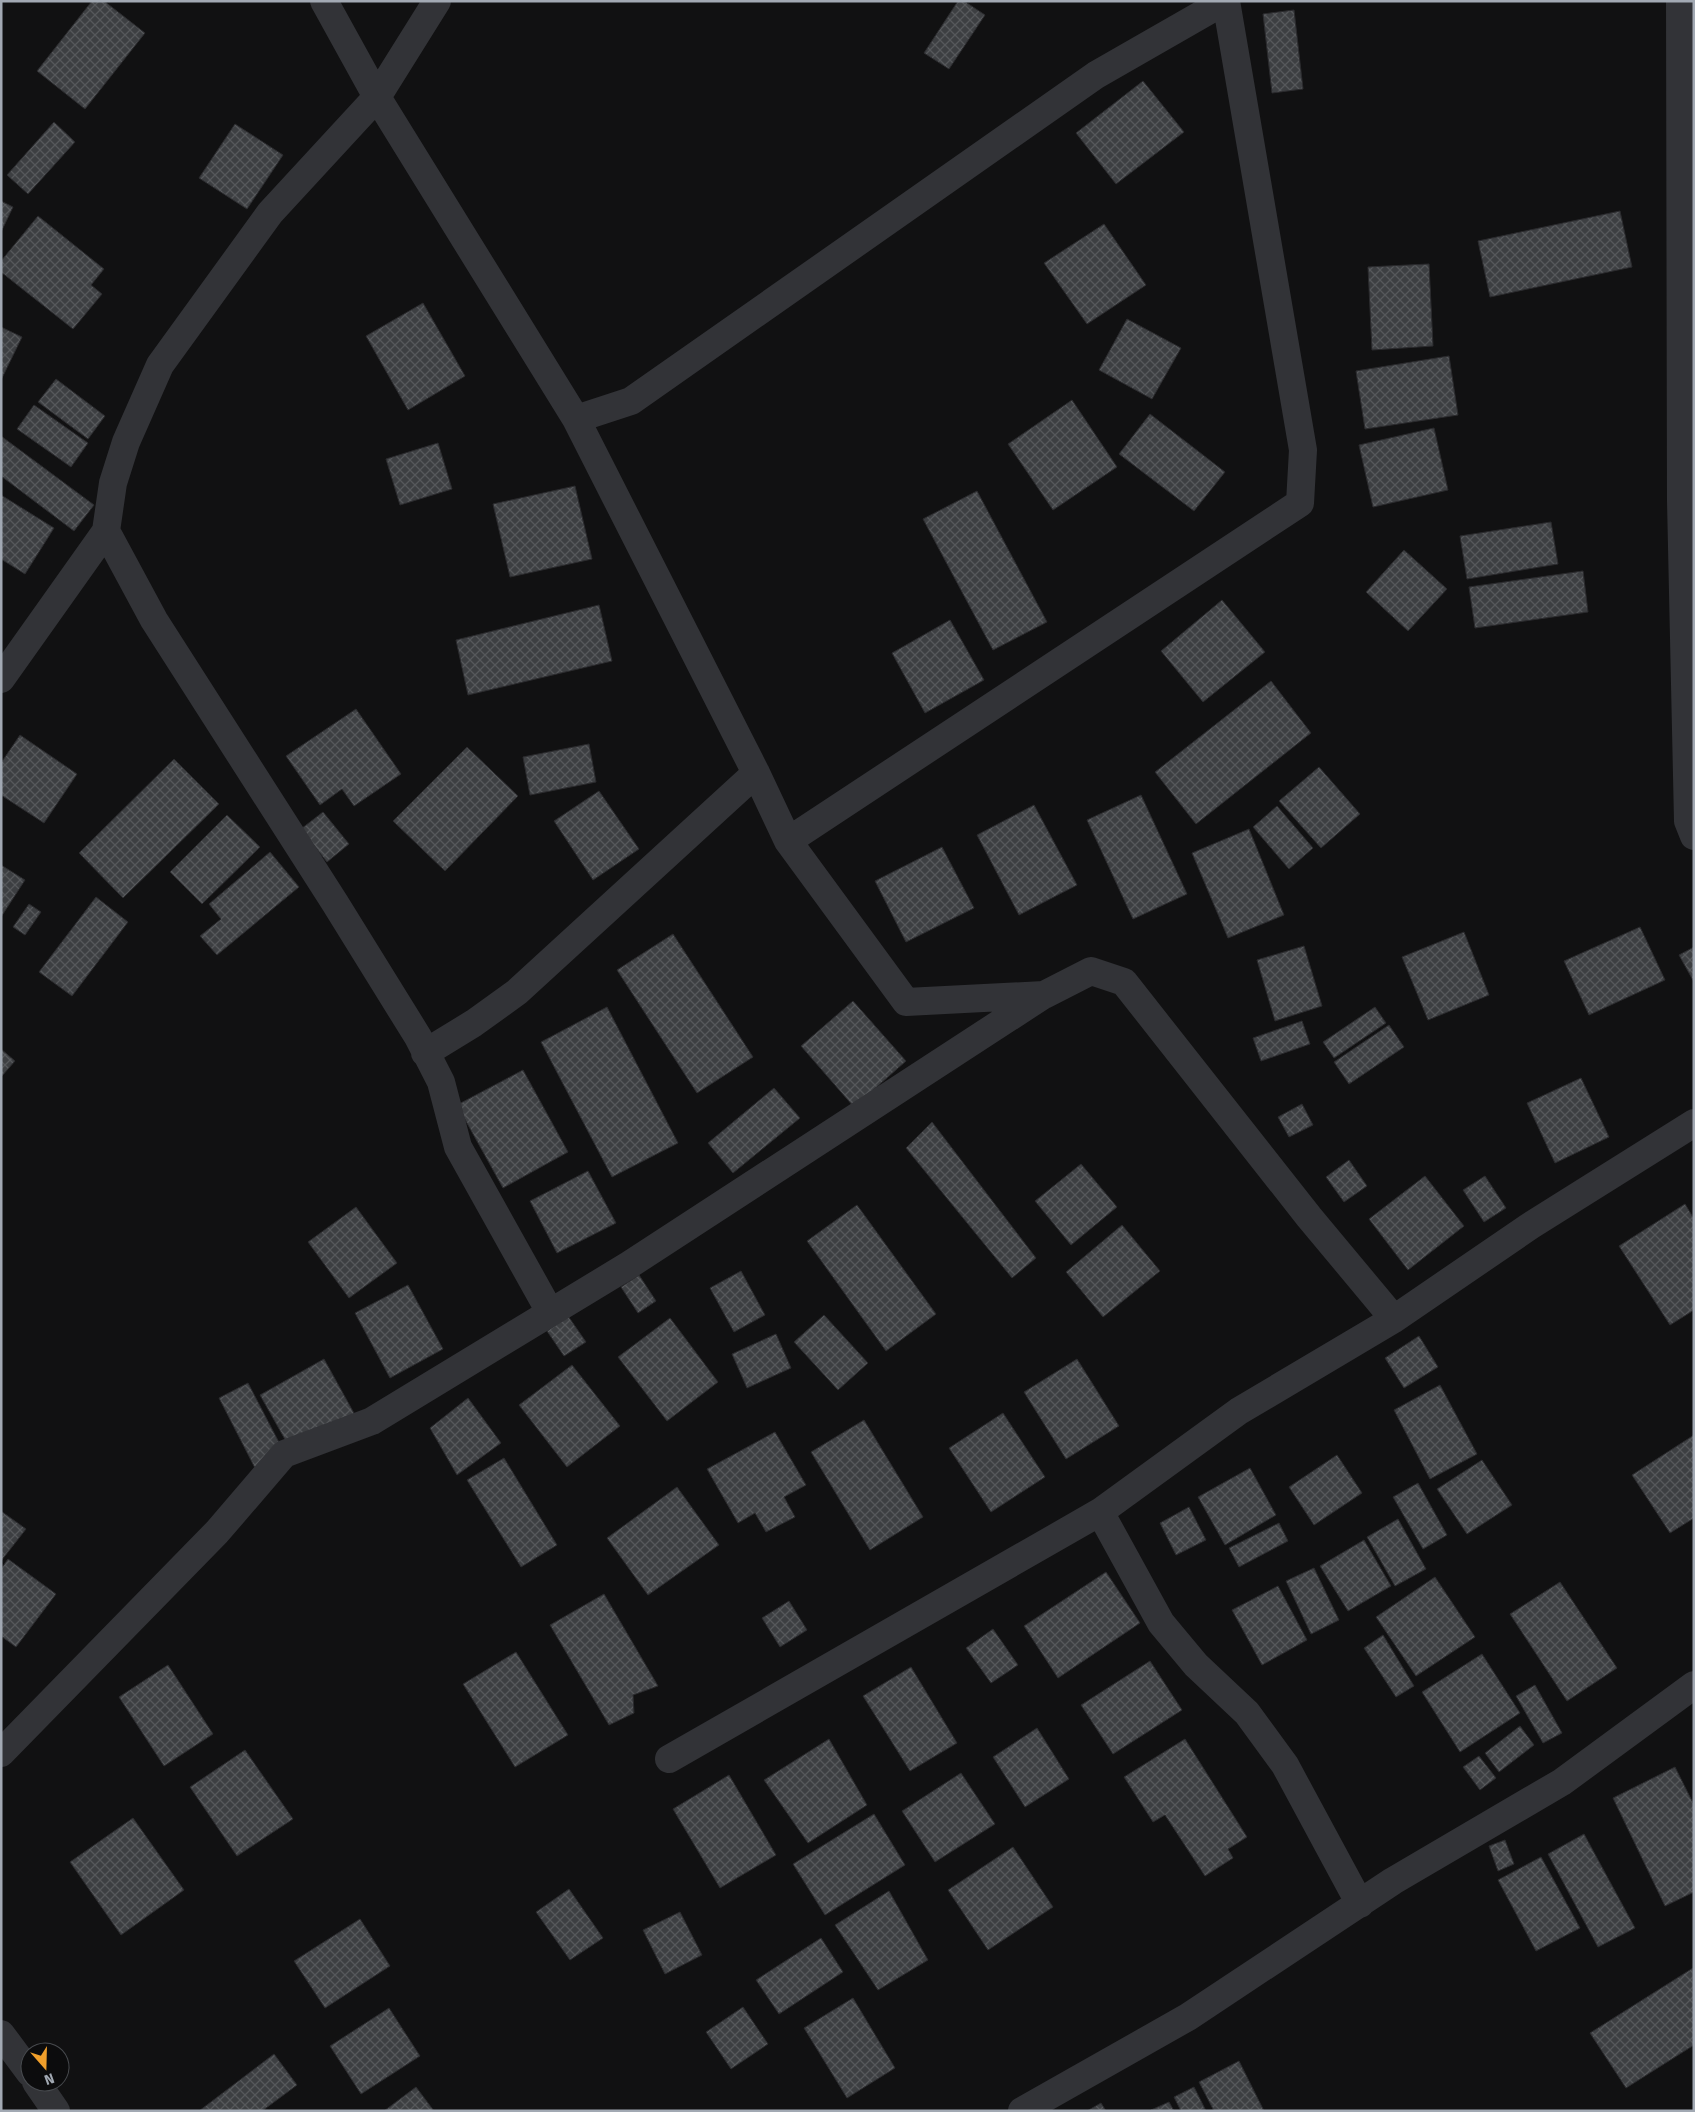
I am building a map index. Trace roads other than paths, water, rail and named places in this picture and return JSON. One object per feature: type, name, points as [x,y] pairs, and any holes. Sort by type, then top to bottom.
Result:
[{"type":"street","points":[[324,1],[377,97],[576,419],[756,773],[788,841],[906,1002],[1044,995]]},
{"type":"street","points":[[1,679],[106,531],[114,484],[126,442],[160,364],[270,213],[377,97],[437,1]]},
{"type":"street","points":[[576,419],[631,401],[1096,75],[1226,1],[1303,450],[1300,504],[788,841]]},
{"type":"street","points":[[1680,1],[1681,501],[1688,821],[1694,836]]},
{"type":"street","points":[[106,531],[154,620],[418,1037],[440,1082],[458,1146],[550,1312]]},
{"type":"street","points":[[425,1053],[474,1023],[517,992],[756,773]]},
{"type":"street","points":[[1,1753],[217,1532],[284,1454],[372,1422],[629,1265],[1044,995],[1091,971],[1124,982],[1309,1217],[1394,1319]]},
{"type":"street","points":[[669,1759],[1100,1512],[1239,1412],[1394,1319],[1530,1226],[1694,1123]]},
{"type":"street","points":[[1100,1512],[1161,1623],[1196,1665],[1247,1713],[1285,1765],[1360,1904]]},
{"type":"street","points":[[1022,2111],[1188,2017],[1393,1881],[1562,1782],[1694,1685]]},
{"type":"street","points":[[1,2034],[20,2060]]},
{"type":"street","points":[[43,2092],[56,2111]]}]
